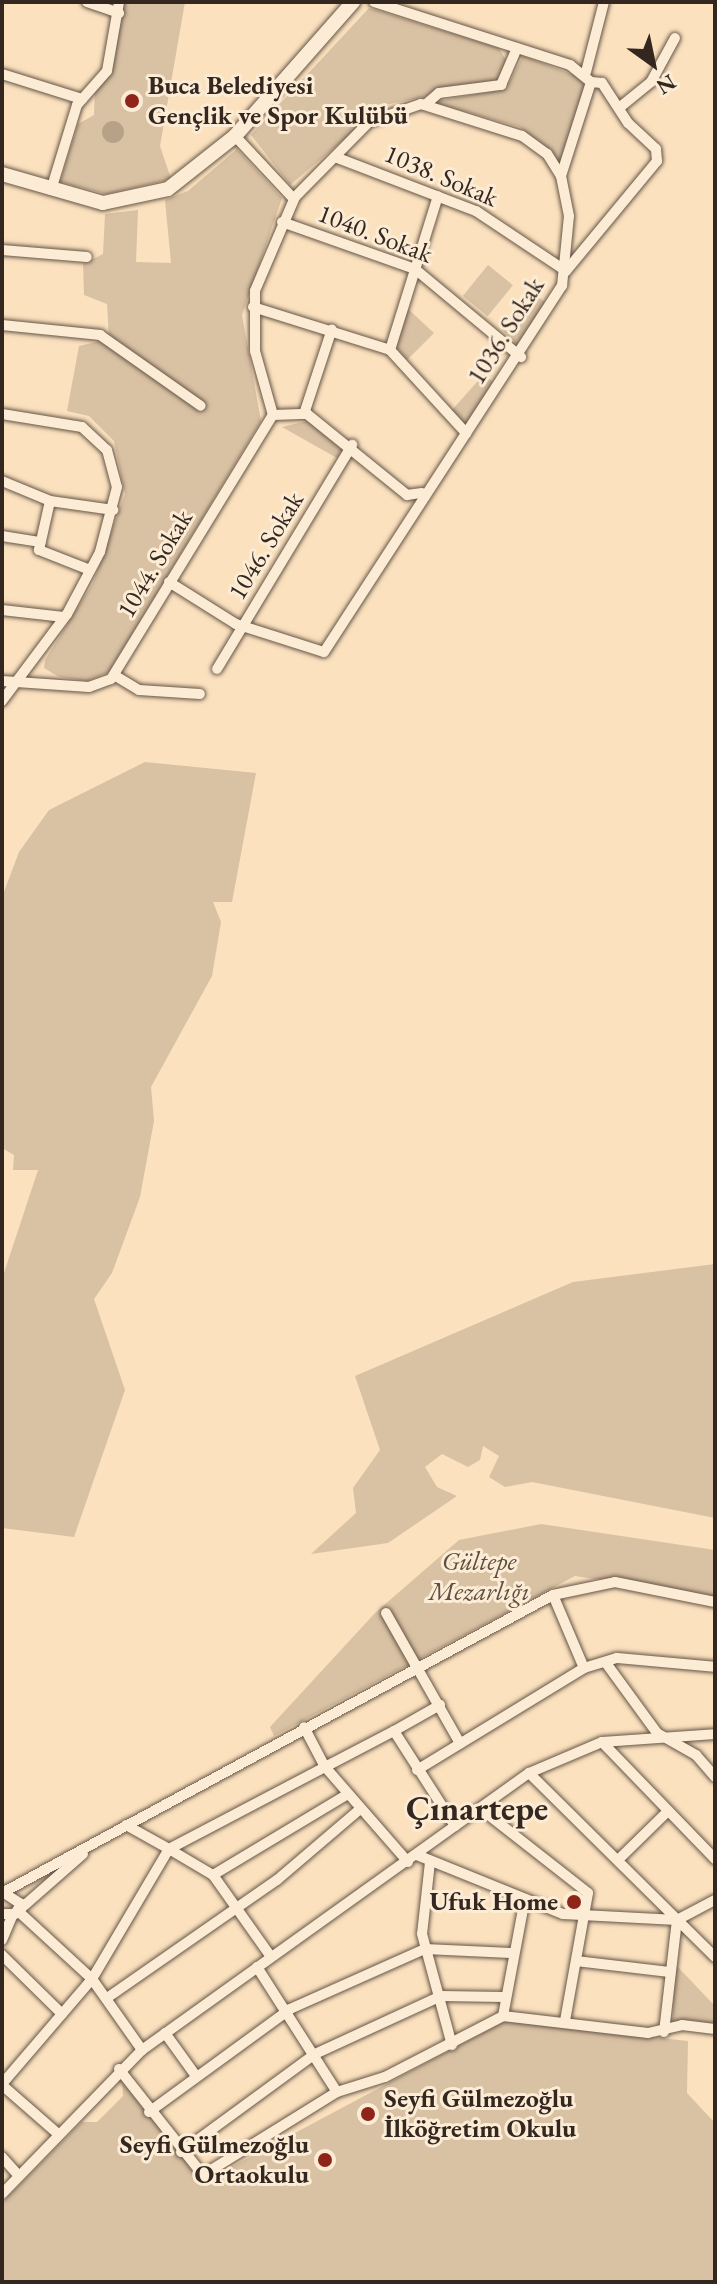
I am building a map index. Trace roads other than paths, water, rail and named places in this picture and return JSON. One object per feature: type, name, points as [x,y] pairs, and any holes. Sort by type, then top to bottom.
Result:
[{"type":"main road","points":[[2,174],[103,203],[144,200],[186,178],[235,136],[353,2]]},
{"type":"street","points":[[51,190],[82,99],[107,71],[119,8],[87,2]]},
{"type":"street","points":[[374,2],[517,48],[602,83],[619,108],[656,149],[657,161],[566,271]]},
{"type":"street","points":[[422,493],[407,495],[352,445],[304,414],[273,415],[255,351],[253,307],[282,222],[294,199],[382,113],[425,105],[522,136],[561,176],[589,77],[604,2]]},
{"type":"street","points":[[619,108],[651,82],[675,38]]},
{"type":"street","points":[[425,105],[439,93],[501,85],[517,48]]},
{"type":"street","points":[[2,74],[82,99]]},
{"type":"street","points":[[235,136],[294,199]]},
{"type":"street","name":"1038. Sokak","points":[[335,157],[476,211],[566,271]]},
{"type":"street","name":"1036. Sokak","points":[[169,582],[243,626],[324,652],[422,493],[521,357],[566,271],[569,216],[561,176]]},
{"type":"street","points":[[390,350],[438,196]]},
{"type":"street","name":"1040. Sokak","points":[[282,222],[415,269],[521,357]]},
{"type":"street","points":[[2,250],[87,257]]},
{"type":"street","points":[[253,307],[332,329],[390,350],[466,433]]},
{"type":"street","points":[[2,325],[100,335],[201,406]]},
{"type":"street","points":[[304,414],[332,329]]},
{"type":"street","points":[[2,414],[69,422],[93,436],[115,469],[113,510],[90,570],[64,617],[2,701]]},
{"type":"street","name":"1044. Sokak","points":[[114,675],[273,415]]},
{"type":"street","name":"1046. Sokak","points":[[217,669],[352,445]]},
{"type":"street","points":[[2,481],[50,501],[113,510]]},
{"type":"street","points":[[50,501],[39,550],[90,570]]},
{"type":"street","points":[[2,536],[41,542]]},
{"type":"street","points":[[2,610],[64,617]]},
{"type":"street","points":[[2,681],[89,687],[114,675],[139,690],[200,694]]},
{"type":"street","points":[[3,1893],[304,1727],[553,1595],[615,1582],[715,1602]]},
{"type":"street","points":[[553,1595],[584,1668]]},
{"type":"street","points":[[386,1613],[460,1743]]},
{"type":"street","points":[[606,1663],[657,1733],[696,1755],[715,1777]]},
{"type":"street","points":[[417,1770],[584,1668],[606,1663],[715,1667]]},
{"type":"street","points":[[57,2133],[2,2085],[92,1979],[169,1849],[440,1705]]},
{"type":"street","points":[[304,1727],[325,1767],[346,1795],[412,1858],[525,1899],[580,1914],[679,1919],[715,1900]]},
{"type":"street","points":[[394,1731],[455,1826]]},
{"type":"street","points":[[2,2194],[119,2069],[142,2050],[529,1773],[602,1742],[657,1733],[715,1734]]},
{"type":"street","points":[[602,1742],[715,1859]]},
{"type":"street","points":[[529,1773],[715,1957]]},
{"type":"street","points":[[213,1875],[346,1795]]},
{"type":"street","points":[[107,1998],[234,1908],[360,1809]]},
{"type":"street","points":[[481,1809],[588,1893],[580,1914],[576,1961],[565,2021]]},
{"type":"street","points":[[619,1859],[668,1811]]},
{"type":"street","points":[[126,1825],[213,1875],[271,1957]]},
{"type":"street","points":[[7,1914],[104,1836]]},
{"type":"street","points":[[430,1862],[425,1949],[441,1996],[452,2045]]},
{"type":"street","points":[[2,1940],[7,1914],[18,1896],[3,1893]]},
{"type":"street","points":[[503,2016],[511,1953],[525,1899]]},
{"type":"street","points":[[7,1914],[92,1979],[142,2050]]},
{"type":"street","points":[[664,2032],[669,1972],[679,1919]]},
{"type":"street","points":[[149,2112],[290,2009],[425,1949],[511,1953]]},
{"type":"street","points":[[2,1955],[62,2014]]},
{"type":"street","points":[[576,1961],[669,1972]]},
{"type":"street","points":[[257,1967],[290,2009],[337,2092]]},
{"type":"street","points":[[181,2152],[315,2054],[441,1996],[504,1997]]},
{"type":"street","points":[[119,2069],[149,2112],[203,2175],[337,2092],[452,2045],[503,2016],[664,2032],[682,2025],[715,2029]]},
{"type":"street","points":[[165,2033],[196,2076]]},
{"type":"street","points":[[2,2157],[19,2176]]},
{"type":"place","name":"Buca Belediyesi Gençlik ve Spor Kulübü","points":[[132,101]]},
{"type":"place","name":"Ufuk Home","points":[[574,1902]]},
{"type":"place","name":"Seyfi Gülmezoğlu İlköğretim Okulu","points":[[368,2114]]},
{"type":"place","name":"Seyfi Gülmezoğlu Ortaokulu","points":[[325,2160]]},
{"type":"district","name":"Çınartepe","points":[[477,1809]]},
{"type":"park label","name":"Gültepe Mezarlığı","points":[[479,1577]]}]
